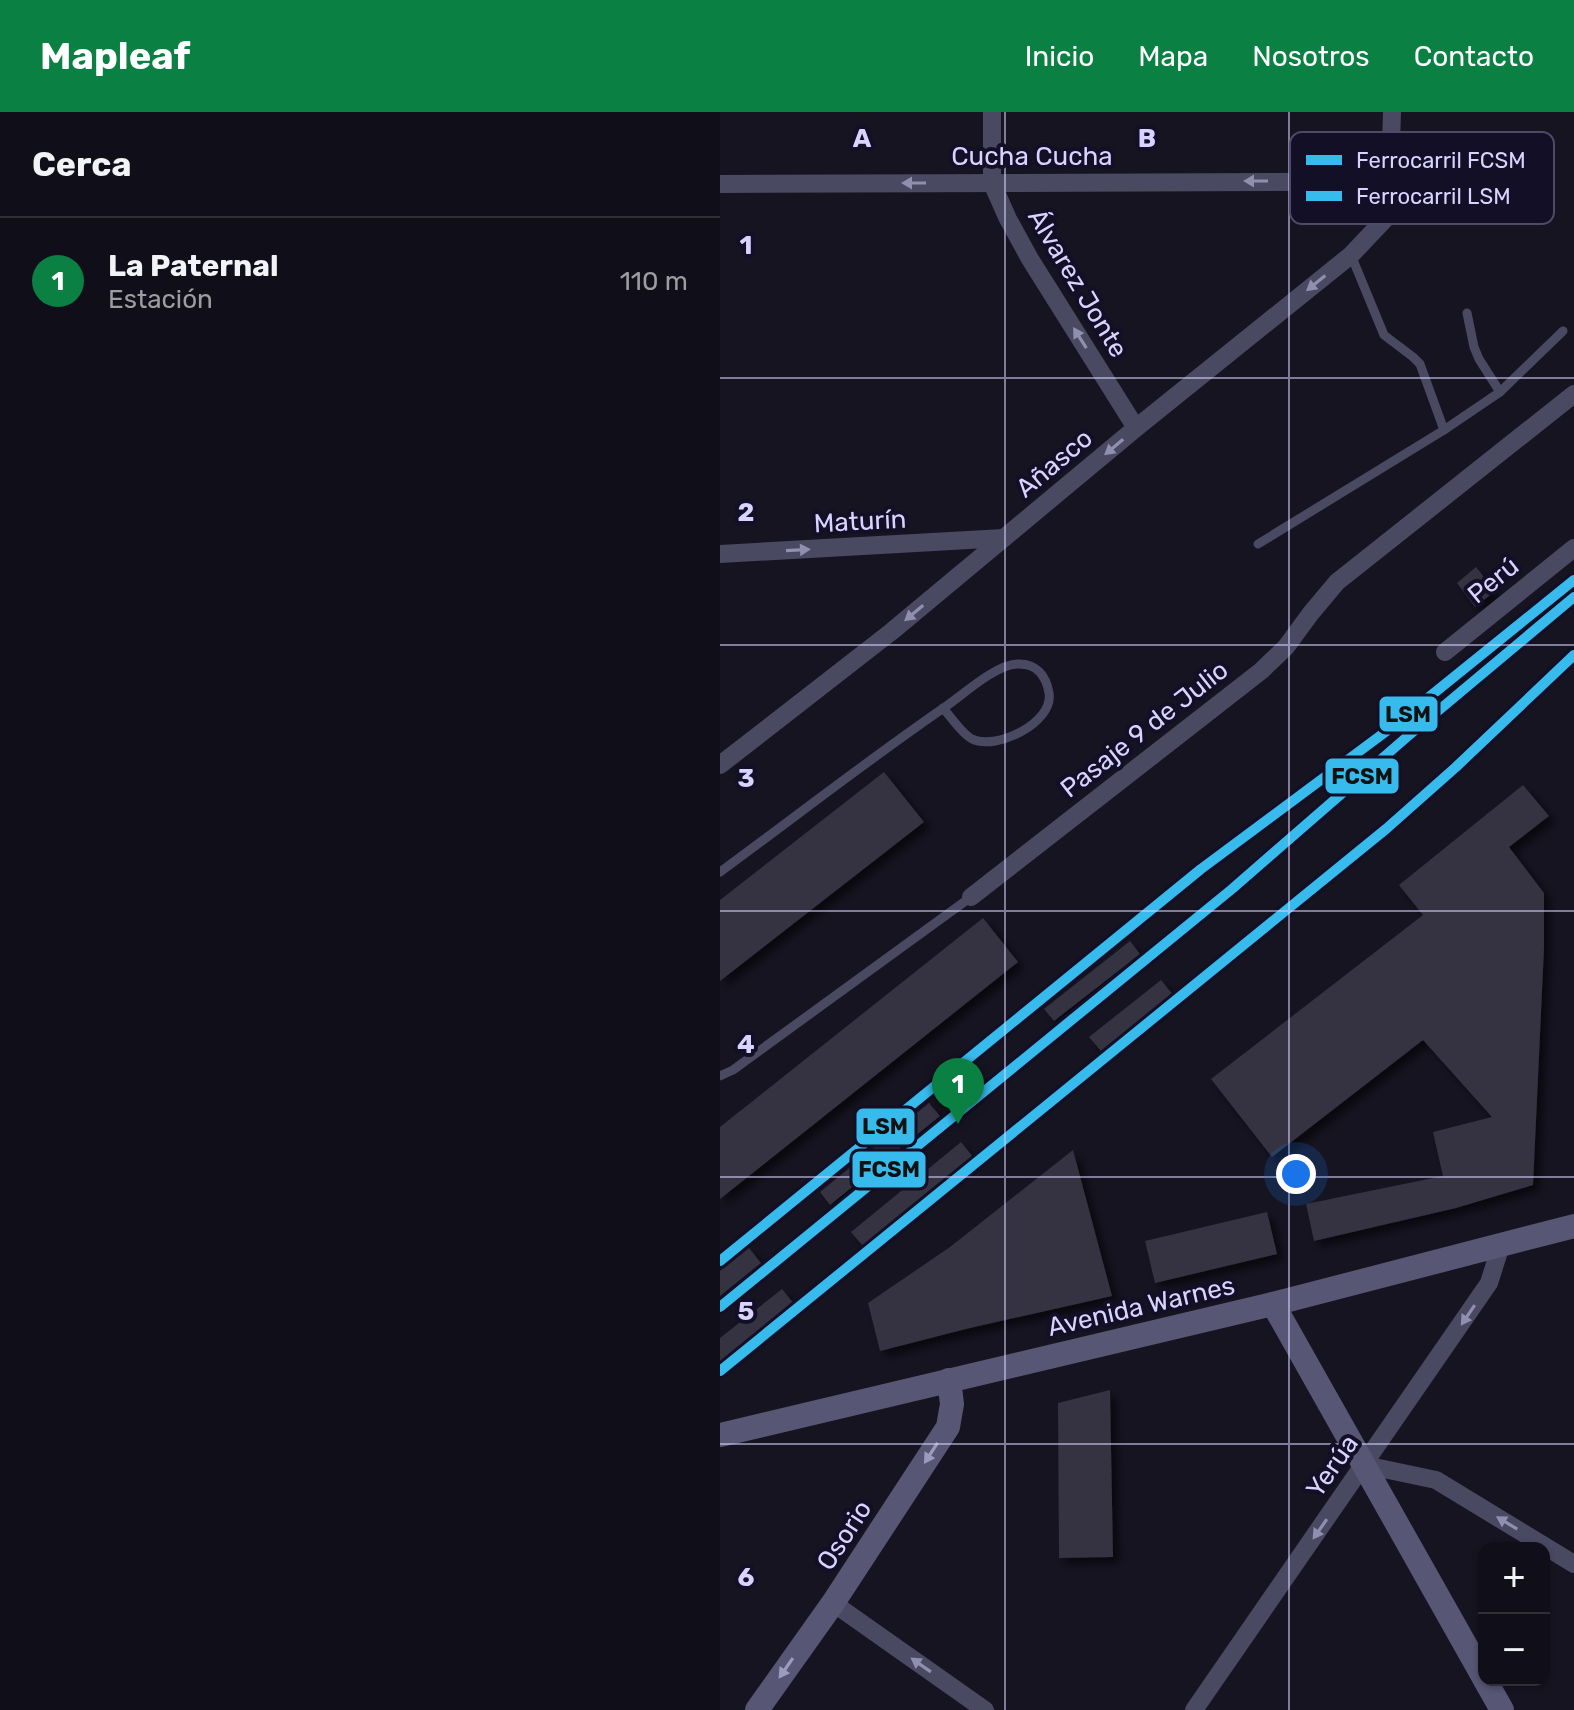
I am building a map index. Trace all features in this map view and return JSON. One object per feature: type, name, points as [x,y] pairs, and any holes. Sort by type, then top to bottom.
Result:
[{"type":"main road","name":"Avenida Warnes","points":[[720,1435],[1273,1304],[1574,1226]]},
{"type":"main road","points":[[1273,1304],[1478,1668]]},
{"type":"main road","name":"Osorio","points":[[757,1710],[833,1603],[948,1427],[952,1404],[949,1380]]},
{"type":"main road","points":[[1488,1686],[1502,1710]]},
{"type":"street","name":"Álvarez Jonte","points":[[992,112],[992,183],[1008,219],[1136,428]]},
{"type":"street","name":"Añasco","points":[[1391,132],[1392,112]]},
{"type":"street","name":"Cucha Cucha","points":[[720,184],[1290,181]]},
{"type":"street","name":"Añasco","points":[[724,753],[891,632],[1136,428],[1351,255],[1380,224]]},
{"type":"street","name":"Pasaje 9 de Julio","points":[[971,897],[1261,671],[1286,647],[1337,582],[1574,394]]},
{"type":"street","name":"Maturín","points":[[720,554],[1004,538]]},
{"type":"street","name":"Perú","points":[[1445,652],[1574,548]]},
{"type":"street","name":"Yerúa","points":[[1194,1710],[1489,1283],[1501,1245]]},
{"type":"street","points":[[1365,1465],[1436,1480],[1574,1564]]},
{"type":"street","points":[[833,1603],[985,1710]]},
{"type":"lane","points":[[1351,255],[1384,335],[1420,364],[1444,430]]},
{"type":"lane","points":[[1467,313],[1479,359],[1500,392]]},
{"type":"lane","points":[[1258,544],[1500,392],[1563,331]]},
{"type":"lane","points":[[720,872],[909,731],[999,670],[1017,664],[1034,666],[1043,674],[1050,696],[1046,712],[1017,735],[990,743],[970,739],[943,708]]},
{"type":"lane","name":"Pasaje 9 de Julio","points":[[720,1076],[733,1070],[971,897]]},
{"type":"building","points":[[1476,567],[1495,591],[1475,607],[1457,583]]},
{"type":"building","points":[[884,772],[924,822],[720,981],[720,900]]},
{"type":"building","points":[[1523,785],[1549,816],[1509,847],[1544,893],[1533,1185],[1456,1208],[1314,1241],[1306,1204],[1443,1176],[1433,1132],[1492,1117],[1423,1040],[1272,1157],[1211,1079],[1423,915],[1399,885]]},
{"type":"building","points":[[983,918],[1018,962],[720,1199],[720,1127]]},
{"type":"building","points":[[1130,941],[1140,954],[1054,1021],[1044,1009]]},
{"type":"building","points":[[1161,980],[1173,995],[1101,1051],[1089,1037]]},
{"type":"building","points":[[929,1103],[940,1116],[830,1205],[820,1192]]},
{"type":"building","points":[[961,1142],[973,1157],[863,1246],[851,1232]]},
{"type":"building","points":[[1073,1150],[1112,1296],[880,1351],[868,1303],[950,1247]]},
{"type":"building","points":[[1267,1212],[1277,1254],[1155,1283],[1145,1241]]},
{"type":"building","points":[[749,1248],[761,1263],[720,1296],[720,1271]]},
{"type":"building","points":[[782,1289],[794,1304],[720,1363],[720,1338]]},
{"type":"building","points":[[1110,1390],[1113,1557],[1059,1558],[1058,1403]]},
{"type":"rail line","name":"LSM","points":[[720,1261],[1201,869],[1392,727],[1574,580]]},
{"type":"rail line","name":"FCSM","points":[[720,1307],[1232,889],[1574,597]]},
{"type":"rail line","name":"LSM","points":[[720,1371],[1386,829],[1574,655]]},
{"type":"place","name":"La Paternal","points":[[958,1124]]}]
